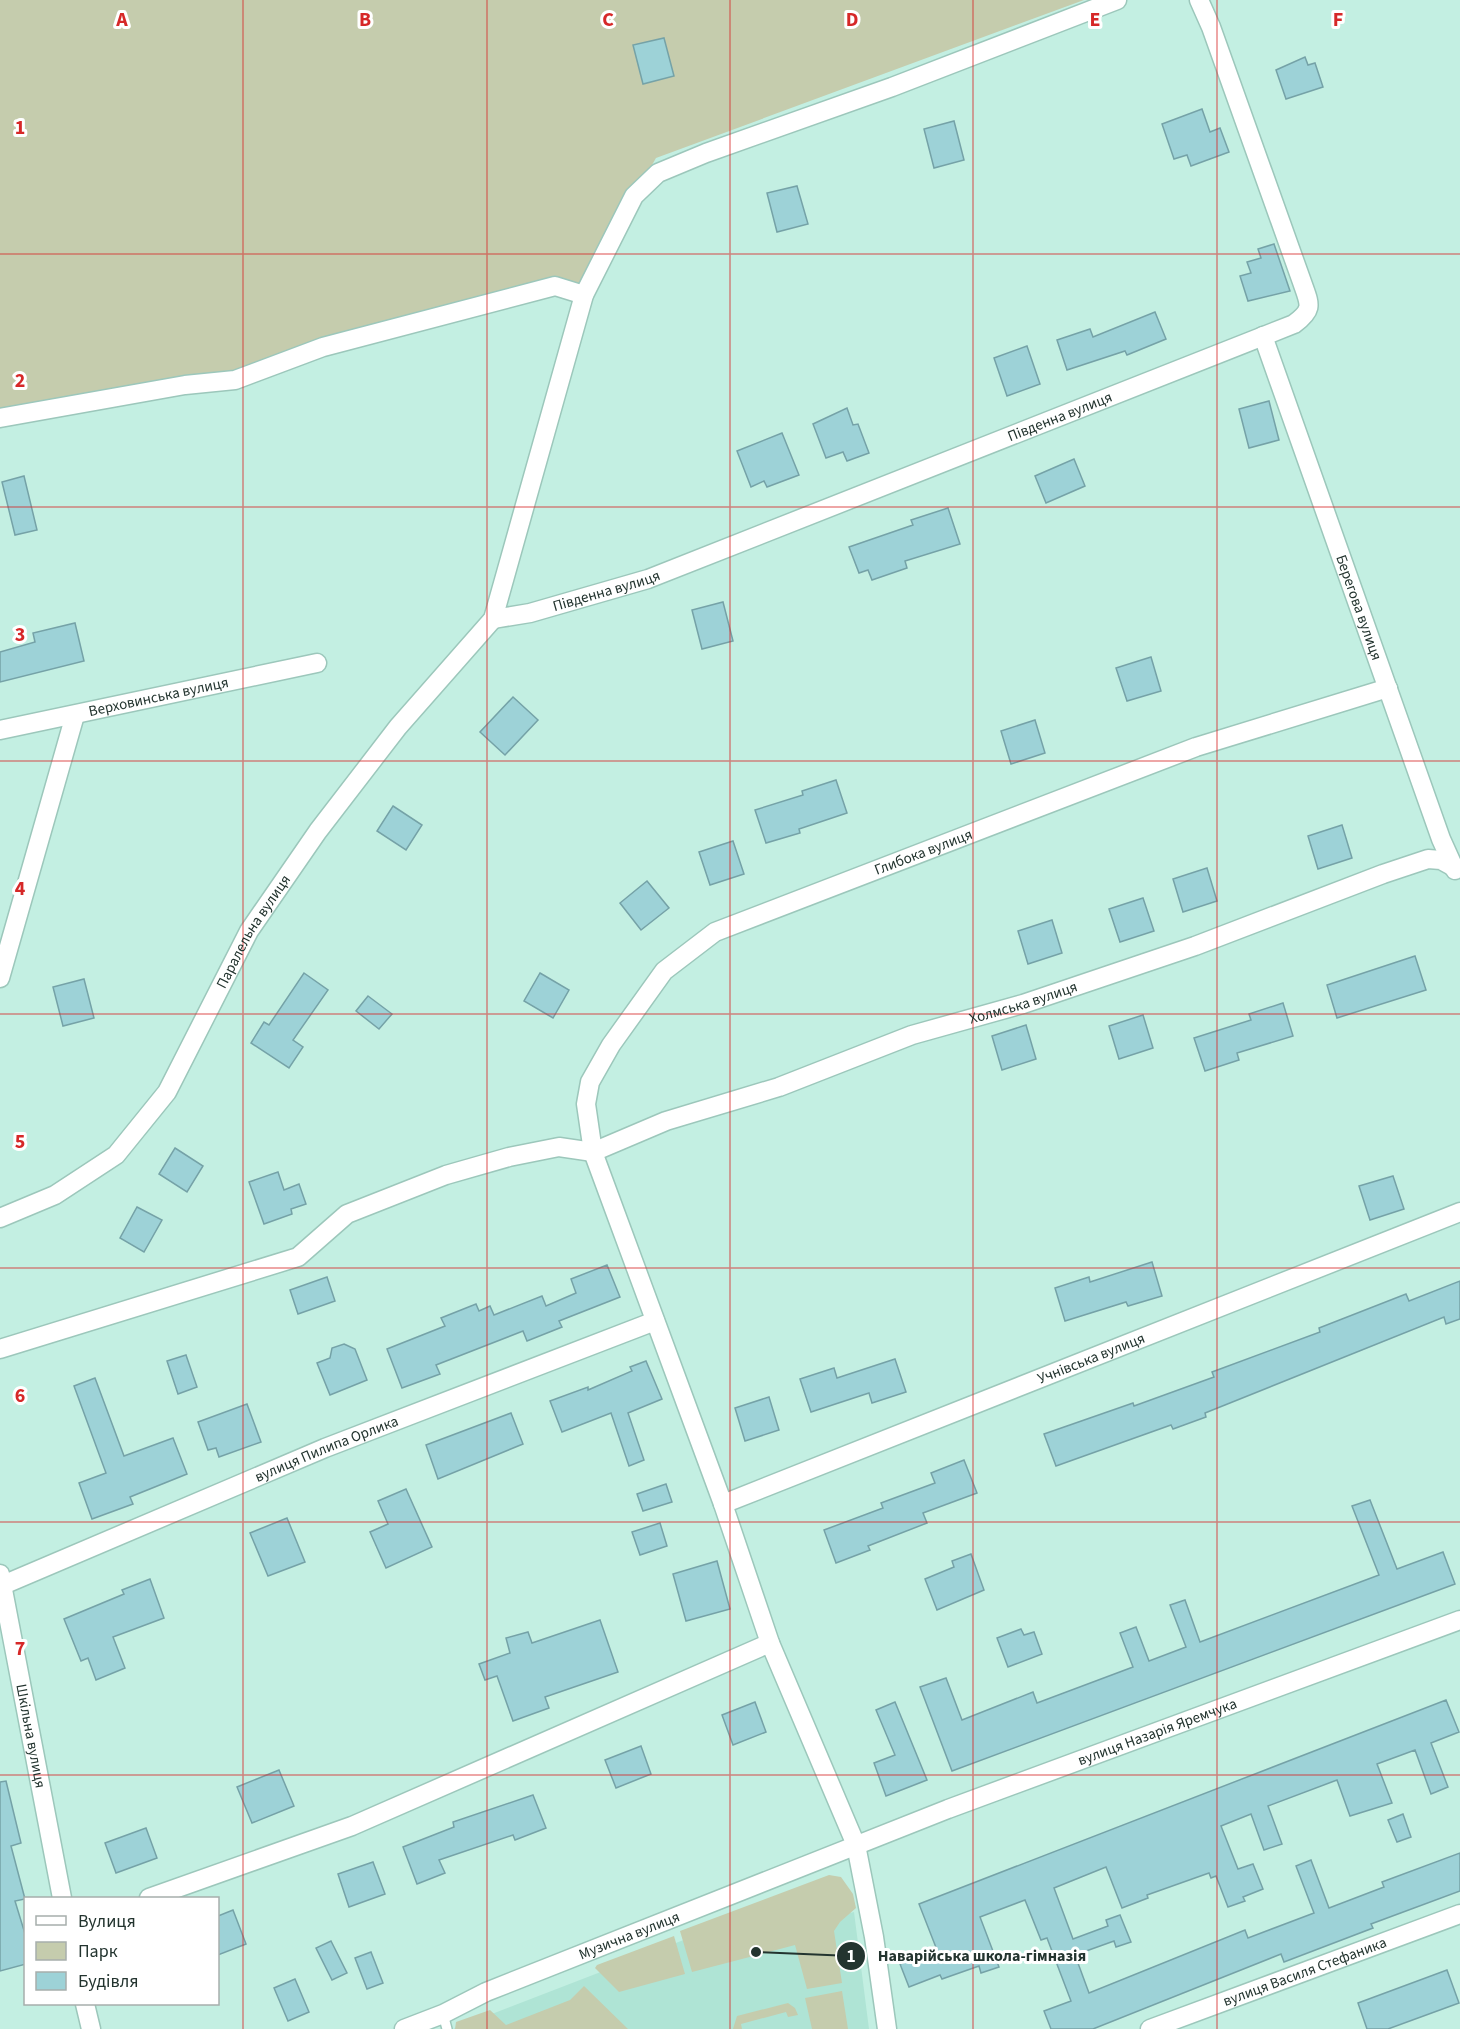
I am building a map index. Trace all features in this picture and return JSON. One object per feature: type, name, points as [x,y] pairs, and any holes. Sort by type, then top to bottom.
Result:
[{"type":"street","points":[[493,620],[584,295],[634,196],[658,173],[1117,0]]},
{"type":"street","name":"Південна вулиця","points":[[493,620],[530,613],[648,579],[1294,324],[1306,315],[1310,304],[1211,27],[1199,0]]},
{"type":"street","points":[[0,417],[185,385],[235,380],[323,347],[555,286],[584,295]]},
{"type":"street","name":"Берегова вулиця","points":[[1263,336],[1388,688],[1456,871]]},
{"type":"street","name":"Паралельна вулиця","points":[[0,1218],[55,1195],[116,1155],[167,1092],[249,931],[318,831],[398,727],[493,620]]},
{"type":"street","name":"Верховинська вулиця","points":[[0,730],[316,663]]},
{"type":"street","name":"Глибока вулиця","points":[[887,2029],[874,1937],[856,1845],[770,1643],[723,1504],[593,1152],[586,1104],[590,1082],[610,1045],[664,970],[715,932],[1196,747],[1388,688]]},
{"type":"street","points":[[0,978],[75,715]]},
{"type":"street","name":"Холмська вулиця","points":[[593,1152],[666,1121],[779,1087],[912,1035],[1023,1004],[1195,946],[1428,859],[1441,860],[1456,871]]},
{"type":"street","points":[[0,1349],[298,1257],[347,1214],[446,1175],[509,1156],[559,1147],[593,1152]]},
{"type":"street","name":"Учнівська вулиця","points":[[723,1504],[1460,1212]]},
{"type":"street","name":"вулиця Пилипа Орлика","points":[[1,1580],[325,1448],[655,1321]]},
{"type":"street","name":"Шкільна вулиця","points":[[1,1580],[62,1897]]},
{"type":"street","name":"вулиця Назарія Яремчука","points":[[856,1845],[1460,1620]]},
{"type":"street","points":[[155,1897],[352,1826],[770,1643]]},
{"type":"street","name":"Музична вулиця","points":[[404,2029],[445,2021],[486,1992],[856,1845]]},
{"type":"street","name":"вулиця Василя Стефаника","points":[[1150,2029],[1460,1914]]},
{"type":"street","points":[[85,2005],[91,2029]]},
{"type":"shaded area","points":[[790,1899],[797,1927],[854,1912],[869,2029],[453,2029]]},
{"type":"green space","points":[[0,0],[1084,0],[656,158],[584,295],[555,286],[235,380],[0,418]]},
{"type":"green space","points":[[829,1875],[841,1877],[853,1894],[856,1908],[840,1922],[834,1931],[842,1983],[807,1989],[795,1945],[692,1972],[680,1931]]},
{"type":"green space","points":[[674,1936],[685,1974],[619,1992],[595,1968],[597,1965]]},
{"type":"green space","points":[[584,1986],[628,2029],[455,2029],[456,2022],[490,2010],[506,2025],[570,2000]]},
{"type":"green space","points":[[842,1991],[848,2029],[812,2029],[805,1998]]},
{"type":"green space","points":[[788,2003],[795,2008],[798,2015],[788,2017],[786,2012],[741,2024],[742,2029],[733,2029],[737,2016]]},
{"type":"building","points":[[664,38],[674,76],[643,84],[633,45]]},
{"type":"building","points":[[1305,57],[1308,65],[1315,63],[1323,87],[1286,99],[1276,70]]},
{"type":"building","points":[[1202,109],[1210,132],[1220,128],[1229,152],[1191,166],[1187,155],[1174,159],[1162,124]]},
{"type":"building","points":[[954,121],[964,160],[934,168],[924,129]]},
{"type":"building","points":[[797,186],[808,224],[777,232],[767,193]]},
{"type":"building","points":[[1274,244],[1290,291],[1248,301],[1240,276],[1251,273],[1247,262],[1261,258],[1258,249]]},
{"type":"building","points":[[1155,312],[1166,339],[1127,355],[1125,351],[1067,370],[1057,340],[1090,329],[1093,337]]},
{"type":"building","points":[[1027,346],[1040,384],[1007,396],[994,358]]},
{"type":"building","points":[[1269,401],[1279,440],[1249,448],[1239,409]]},
{"type":"building","points":[[847,408],[853,425],[858,424],[869,453],[847,461],[843,452],[826,458],[813,424]]},
{"type":"building","points":[[782,433],[799,475],[767,487],[764,481],[751,487],[737,451]]},
{"type":"building","points":[[1074,459],[1085,486],[1046,503],[1035,476]]},
{"type":"building","points":[[24,476],[37,530],[15,535],[2,482]]},
{"type":"building","points":[[948,508],[960,544],[905,561],[907,568],[872,580],[868,570],[859,573],[849,547],[913,525],[911,520]]},
{"type":"building","points":[[723,602],[733,641],[702,649],[692,610]]},
{"type":"building","points":[[75,623],[84,661],[0,682],[0,652],[35,642],[33,633]]},
{"type":"building","points":[[1151,657],[1161,691],[1127,701],[1116,668]]},
{"type":"building","points":[[513,697],[538,720],[505,755],[480,732]]},
{"type":"building","points":[[1035,720],[1045,753],[1011,764],[1001,731]]},
{"type":"building","points":[[836,780],[847,813],[799,829],[800,833],[766,843],[755,810],[803,795],[802,791]]},
{"type":"building","points":[[393,806],[422,825],[406,850],[377,831]]},
{"type":"building","points":[[1342,825],[1352,858],[1318,869],[1308,836]]},
{"type":"building","points":[[733,841],[744,874],[710,885],[699,852]]},
{"type":"building","points":[[1207,868],[1217,901],[1183,912],[1173,879]]},
{"type":"building","points":[[647,881],[669,908],[641,930],[620,903]]},
{"type":"building","points":[[1143,898],[1154,931],[1120,942],[1109,909]]},
{"type":"building","points":[[1052,920],[1062,953],[1028,964],[1018,931]]},
{"type":"building","points":[[1415,956],[1426,990],[1337,1018],[1327,985]]},
{"type":"building","points":[[304,973],[328,990],[293,1040],[303,1047],[289,1068],[251,1043],[264,1022],[269,1025]]},
{"type":"building","points":[[540,973],[569,990],[553,1018],[524,1001]]},
{"type":"building","points":[[84,979],[94,1018],[63,1026],[53,987]]},
{"type":"building","points":[[368,996],[392,1014],[379,1029],[356,1011]]},
{"type":"building","points":[[1283,1003],[1293,1036],[1237,1053],[1239,1060],[1205,1071],[1194,1038],[1251,1020],[1249,1014]]},
{"type":"building","points":[[1143,1015],[1153,1048],[1119,1059],[1109,1026]]},
{"type":"building","points":[[1026,1025],[1036,1059],[1002,1070],[992,1036]]},
{"type":"building","points":[[175,1148],[203,1166],[187,1192],[159,1174]]},
{"type":"building","points":[[278,1172],[284,1190],[299,1184],[306,1204],[291,1209],[292,1214],[264,1224],[249,1182]]},
{"type":"building","points":[[1393,1176],[1404,1209],[1370,1220],[1359,1186]]},
{"type":"building","points":[[137,1207],[162,1220],[144,1252],[120,1238]]},
{"type":"building","points":[[1152,1262],[1162,1296],[1128,1306],[1126,1302],[1065,1321],[1055,1288],[1089,1277],[1090,1282]]},
{"type":"building","points":[[607,1265],[620,1297],[559,1321],[562,1327],[527,1341],[523,1331],[436,1365],[440,1374],[402,1388],[387,1349],[445,1326],[441,1318],[476,1304],[479,1311],[490,1306],[494,1315],[542,1296],[546,1306],[576,1293],[571,1279]]},
{"type":"building","points":[[327,1277],[335,1301],[298,1314],[290,1290]]},
{"type":"building","points":[[1460,1281],[1460,1319],[1446,1324],[1444,1317],[1205,1413],[1206,1417],[1173,1429],[1171,1425],[1056,1466],[1044,1434],[1133,1403],[1134,1406],[1214,1377],[1212,1372],[1320,1332],[1319,1328],[1406,1294],[1409,1301]]},
{"type":"building","points":[[344,1344],[355,1349],[367,1380],[330,1395],[317,1363],[330,1358],[332,1348]]},
{"type":"building","points":[[186,1355],[197,1387],[178,1394],[167,1361]]},
{"type":"building","points":[[895,1359],[906,1392],[872,1403],[869,1393],[811,1412],[800,1379],[834,1368],[837,1378]]},
{"type":"building","points":[[646,1361],[662,1399],[628,1413],[644,1460],[629,1466],[611,1413],[562,1432],[550,1401],[588,1387],[588,1390],[632,1371],[630,1367]]},
{"type":"building","points":[[95,1378],[124,1456],[173,1438],[187,1474],[130,1497],[133,1504],[92,1519],[79,1483],[106,1473],[74,1386]]},
{"type":"building","points":[[769,1397],[779,1430],[745,1441],[735,1408]]},
{"type":"building","points":[[247,1404],[261,1442],[219,1457],[216,1448],[208,1450],[198,1422]]},
{"type":"building","points":[[511,1413],[523,1444],[438,1479],[426,1445]]},
{"type":"building","points":[[964,1460],[977,1493],[923,1513],[927,1523],[868,1546],[870,1550],[836,1563],[824,1530],[883,1508],[881,1503],[935,1483],[931,1473]]},
{"type":"building","points":[[666,1484],[672,1502],[643,1511],[637,1494]]},
{"type":"building","points":[[406,1489],[432,1547],[386,1568],[370,1532],[388,1524],[378,1501]]},
{"type":"building","points":[[1370,1500],[1397,1569],[1443,1552],[1455,1584],[952,1771],[920,1687],[946,1678],[962,1720],[1033,1692],[1037,1703],[1133,1667],[1120,1633],[1136,1627],[1149,1661],[1186,1647],[1170,1605],[1185,1600],[1200,1642],[1379,1575],[1352,1506]]},
{"type":"building","points":[[287,1518],[305,1562],[268,1576],[250,1533]]},
{"type":"building","points":[[660,1523],[667,1546],[640,1555],[632,1532]]},
{"type":"building","points":[[971,1554],[984,1590],[937,1610],[925,1579],[954,1567],[952,1561]]},
{"type":"building","points":[[717,1561],[730,1609],[686,1621],[673,1574]]},
{"type":"building","points":[[150,1579],[164,1618],[113,1637],[125,1668],[96,1680],[88,1658],[81,1661],[64,1619],[124,1594],[122,1590]]},
{"type":"building","points":[[600,1620],[618,1672],[545,1697],[549,1708],[513,1721],[497,1676],[485,1680],[479,1664],[510,1653],[506,1638],[528,1632],[532,1643]]},
{"type":"building","points":[[1021,1629],[1024,1635],[1034,1632],[1042,1654],[1008,1667],[997,1638]]},
{"type":"building","points":[[1446,1700],[1459,1732],[1431,1743],[1448,1787],[1431,1794],[1415,1750],[1377,1764],[1392,1803],[1350,1816],[1337,1780],[1268,1806],[1282,1844],[1264,1850],[1251,1814],[1221,1826],[1238,1869],[1253,1864],[1263,1889],[1243,1897],[1245,1901],[1228,1907],[1216,1876],[1211,1878],[1209,1873],[1147,1895],[1148,1898],[1122,1908],[1106,1867],[1054,1888],[1073,1939],[1108,1926],[1106,1920],[1120,1915],[1131,1942],[1116,1947],[1114,1941],[1075,1955],[1089,1993],[1245,1930],[1248,1938],[1314,1913],[1296,1866],[1311,1860],[1329,1908],[1384,1887],[1382,1882],[1460,1853],[1460,1891],[1371,1924],[1373,1928],[1284,1962],[1281,1954],[1093,2029],[1051,2029],[1044,2011],[1071,2001],[1047,1938],[1041,1940],[1025,1900],[980,1917],[999,1967],[981,1973],[979,1966],[942,1979],[940,1975],[909,1987],[900,1964],[937,1950],[919,1904]]},
{"type":"building","points":[[755,1702],[766,1732],[733,1745],[722,1715]]},
{"type":"building","points":[[895,1702],[927,1780],[886,1796],[874,1763],[895,1755],[876,1710]]},
{"type":"building","points":[[641,1746],[651,1774],[616,1788],[605,1760]]},
{"type":"building","points":[[279,1770],[294,1806],[252,1823],[237,1787]]},
{"type":"building","points":[[6,1781],[21,1843],[11,1846],[24,1897],[24,1899],[15,1901],[24,1930],[24,1965],[0,1971],[0,1782]]},
{"type":"building","points":[[533,1795],[546,1828],[515,1840],[513,1835],[439,1860],[445,1873],[417,1884],[403,1847],[454,1827],[453,1822]]},
{"type":"building","points":[[1403,1814],[1411,1837],[1397,1842],[1388,1820]]},
{"type":"building","points":[[146,1828],[157,1858],[116,1873],[105,1843]]},
{"type":"building","points":[[373,1862],[385,1894],[349,1907],[338,1874]]},
{"type":"building","points":[[233,1910],[246,1944],[219,1955],[219,1916]]},
{"type":"building","points":[[331,1941],[347,1973],[332,1980],[316,1948]]},
{"type":"building","points":[[371,1952],[383,1983],[367,1989],[355,1958]]},
{"type":"building","points":[[1447,1970],[1459,2003],[1388,2029],[1367,2029],[1358,2003]]},
{"type":"building","points":[[295,1979],[309,2012],[288,2021],[274,1988]]},
{"type":"place","name":"Наварійська школа-гімназія","points":[[756,1952]]}]
